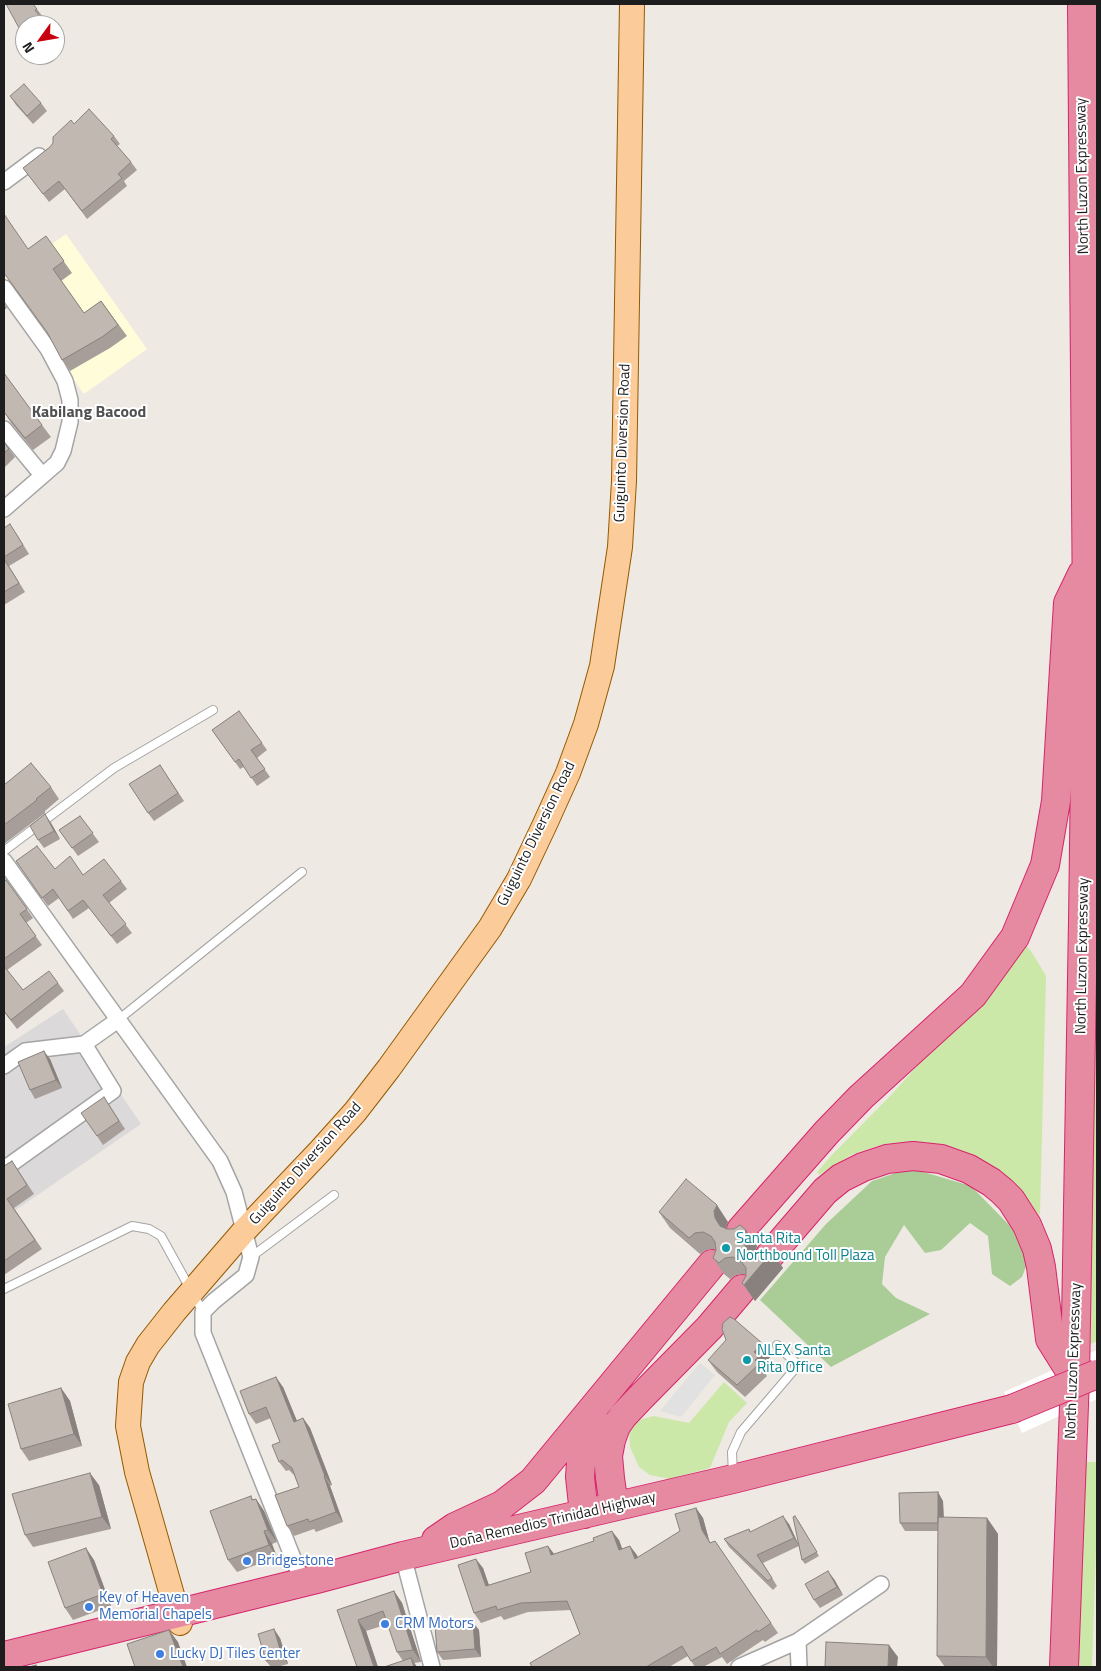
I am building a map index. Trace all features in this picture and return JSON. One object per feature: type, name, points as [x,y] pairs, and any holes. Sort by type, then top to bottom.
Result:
[{"type":"highway","name":"North Luzon Expressway","points":[[1064,1667],[1086,1376],[1084,921],[1088,564],[1082,4]]},
{"type":"highway","points":[[741,1230],[827,1132],[861,1098],[973,995],[1015,937],[1045,864],[1056,801],[1068,603],[1088,564]]},
{"type":"highway","points":[[770,1254],[825,1191],[841,1178],[863,1167],[881,1161],[913,1156],[941,1159],[969,1169],[1002,1191],[1015,1206],[1027,1225],[1041,1267],[1050,1339],[1086,1376]]},
{"type":"highway","points":[[410,1555],[455,1527],[497,1508],[523,1490],[595,1407],[712,1264]]},
{"type":"highway","points":[[614,1506],[608,1456],[616,1426],[640,1398],[709,1328],[742,1289]]},
{"type":"highway","name":"Doña Remedios Trinidad Highway","points":[[11,1659],[410,1555],[733,1479],[1012,1409],[1086,1376]]},
{"type":"highway","points":[[584,1514],[580,1478],[581,1462],[595,1407]]},
{"type":"main road","name":"Guiguinto Diversion Road","points":[[180,1623],[137,1472],[128,1426],[130,1382],[138,1362],[161,1327],[244,1231],[320,1152],[355,1112],[490,928],[519,879],[545,824],[568,773],[586,724],[602,666],[620,547],[624,481],[632,4]]},
{"type":"street","points":[[4,182],[50,148]]},
{"type":"street","points":[[4,288],[48,349],[65,381],[70,400],[70,422],[63,451],[56,463],[4,509]]},
{"type":"street","points":[[4,429],[42,475]]},
{"type":"street","points":[[4,861],[220,1161],[234,1192],[251,1257],[246,1276],[203,1312],[202,1333],[303,1583]]},
{"type":"street","points":[[4,1066],[25,1051],[84,1044],[118,1020]]},
{"type":"street","points":[[4,1169],[112,1091],[84,1044]]},
{"type":"street","points":[[410,1555],[432,1667]]},
{"type":"street","points":[[739,1667],[798,1641],[881,1584]]},
{"type":"street","points":[[798,1641],[799,1667]]},
{"type":"lane","points":[[4,851],[114,768],[213,710]]},
{"type":"lane","points":[[118,1020],[302,872]]},
{"type":"lane","points":[[251,1257],[334,1195]]},
{"type":"lane","points":[[4,1289],[132,1226],[150,1230],[161,1236],[203,1312]]},
{"type":"lane","points":[[733,1479],[732,1452],[741,1432],[794,1370],[796,1363],[777,1345]]},
{"type":"shaded area","points":[[66,234],[147,349],[84,394],[4,281],[4,278]]},
{"type":"shaded area","points":[[63,1009],[141,1124],[4,1218],[4,1047]]},
{"type":"shaded area","points":[[700,1363],[715,1375],[681,1417],[660,1411]]},
{"type":"green space","points":[[1085,4],[1097,4],[1097,1341],[1084,1347]]},
{"type":"green space","points":[[1026,945],[1046,976],[1040,1215],[1020,1196],[958,1151],[925,1142],[877,1146],[851,1155],[819,1175],[817,1172],[830,1157],[892,1094]]},
{"type":"green space","points":[[910,1168],[971,1186],[1014,1230],[1029,1259],[1022,1277],[1010,1286],[992,1274],[988,1236],[970,1223],[941,1250],[925,1253],[904,1225],[885,1257],[882,1284],[896,1298],[930,1314],[831,1367],[760,1300],[826,1224],[872,1181]]},
{"type":"green space","points":[[724,1382],[747,1403],[729,1422],[710,1468],[670,1479],[650,1475],[639,1467],[630,1447],[629,1432],[634,1425],[642,1419],[654,1416],[689,1423]]},
{"type":"green space","points":[[1085,1462],[1097,1462],[1092,1667],[1073,1667]]},
{"type":"pier","points":[[1097,1350],[1097,1399],[1022,1433],[1004,1392]]},
{"type":"building","points":[[6,4],[33,4],[37,9],[35,10],[39,15],[15,15],[15,21]]},
{"type":"building","points":[[24,84],[41,103],[27,116],[10,96]]},
{"type":"building","points":[[89,109],[114,136],[111,139],[131,162],[118,174],[122,178],[82,211],[59,181],[43,194],[23,168],[50,147],[53,143],[53,137],[71,120],[74,124]]},
{"type":"building","points":[[4,214],[28,249],[46,236],[64,261],[53,269],[84,313],[101,301],[118,325],[102,337],[62,360],[47,332],[4,273]]},
{"type":"building","points":[[4,373],[42,425],[25,438],[4,412]]},
{"type":"building","points":[[4,442],[9,449],[4,453]]},
{"type":"building","points":[[10,524],[23,545],[4,557],[4,528]]},
{"type":"building","points":[[4,559],[19,583],[4,592]]},
{"type":"building","points":[[239,711],[262,743],[251,750],[265,769],[251,778],[239,759],[235,762],[212,730]]},
{"type":"building","points":[[31,763],[51,787],[4,825],[4,785]]},
{"type":"building","points":[[160,765],[178,793],[148,813],[129,784]]},
{"type":"building","points":[[45,814],[54,831],[38,840],[30,826]]},
{"type":"building","points":[[80,816],[93,833],[72,848],[59,830]]},
{"type":"building","points":[[37,846],[55,869],[70,856],[83,875],[104,859],[121,881],[103,895],[126,924],[111,936],[83,900],[68,911],[53,889],[42,898],[16,861]]},
{"type":"building","points":[[6,880],[27,909],[20,914],[36,936],[4,959],[4,881]]},
{"type":"building","points":[[4,966],[23,990],[49,971],[58,983],[11,1020],[4,1011]]},
{"type":"building","points":[[44,1051],[56,1080],[30,1090],[18,1062]]},
{"type":"building","points":[[104,1097],[119,1121],[97,1136],[81,1113]]},
{"type":"building","points":[[12,1161],[27,1185],[7,1199],[35,1240],[4,1261],[4,1166]]},
{"type":"building","points":[[686,1179],[717,1205],[714,1211],[715,1218],[720,1226],[734,1229],[740,1225],[746,1230],[743,1236],[744,1244],[748,1250],[756,1254],[763,1254],[769,1250],[772,1252],[744,1285],[742,1283],[746,1276],[746,1268],[741,1261],[733,1257],[725,1258],[719,1263],[713,1258],[716,1250],[715,1242],[711,1236],[703,1232],[695,1233],[689,1238],[659,1212]]},
{"type":"building","points":[[730,1317],[762,1343],[754,1352],[759,1356],[755,1360],[759,1364],[737,1385],[708,1360],[726,1340],[722,1329],[723,1323]]},
{"type":"building","points":[[276,1377],[294,1422],[303,1418],[325,1476],[336,1512],[309,1522],[308,1519],[287,1526],[275,1495],[299,1487],[292,1468],[282,1460],[279,1462],[272,1445],[280,1442],[266,1407],[249,1414],[240,1391]]},
{"type":"building","points":[[61,1388],[74,1434],[21,1449],[8,1404]]},
{"type":"building","points":[[90,1473],[102,1517],[25,1535],[12,1494]]},
{"type":"building","points":[[938,1492],[938,1523],[900,1523],[899,1493]]},
{"type":"building","points":[[251,1496],[252,1500],[256,1499],[268,1530],[264,1531],[269,1545],[228,1560],[210,1511]]},
{"type":"building","points":[[696,1508],[702,1530],[710,1543],[715,1541],[771,1623],[720,1654],[716,1647],[691,1661],[682,1646],[646,1667],[532,1667],[530,1663],[580,1634],[567,1601],[521,1603],[497,1610],[496,1606],[474,1613],[458,1565],[476,1559],[486,1586],[531,1572],[525,1553],[548,1546],[551,1555],[594,1541],[593,1538],[612,1531],[619,1550],[630,1546],[635,1559],[680,1531],[675,1514]]},
{"type":"building","points":[[783,1516],[794,1538],[757,1555],[772,1578],[768,1581],[724,1539],[749,1529],[750,1532]]},
{"type":"building","points":[[795,1516],[817,1552],[802,1560],[793,1517]]},
{"type":"building","points":[[938,1517],[987,1518],[986,1657],[937,1656]]},
{"type":"building","points":[[86,1548],[103,1594],[65,1608],[48,1562]]},
{"type":"building","points":[[828,1571],[837,1587],[814,1600],[805,1584]]},
{"type":"building","points":[[394,1591],[413,1650],[397,1652],[383,1611],[358,1620],[374,1667],[357,1667],[337,1610]]},
{"type":"building","points":[[473,1622],[475,1649],[437,1652],[435,1625]]},
{"type":"building","points":[[274,1629],[282,1656],[266,1661],[258,1634]]},
{"type":"building","points":[[169,1630],[183,1667],[135,1667],[127,1644]]},
{"type":"building","points":[[826,1642],[889,1645],[888,1667],[825,1667]]},
{"type":"building","points":[[411,1658],[414,1667],[384,1667]]},
{"type":"place","name":"Santa Rita Northbound Toll Plaza","points":[[726,1248]]},
{"type":"place","name":"NLEX Santa Rita Office","points":[[747,1360]]},
{"type":"place","name":"Bridgestone","points":[[247,1561]]},
{"type":"place","name":"Key of Heaven Memorial Chapels","points":[[89,1607]]},
{"type":"place","name":"CRM Motors","points":[[385,1624]]},
{"type":"place","name":"Lucky DJ Tiles Center","points":[[160,1654]]},
{"type":"district","name":"Kabilang Bacood","points":[[89,413]]}]
